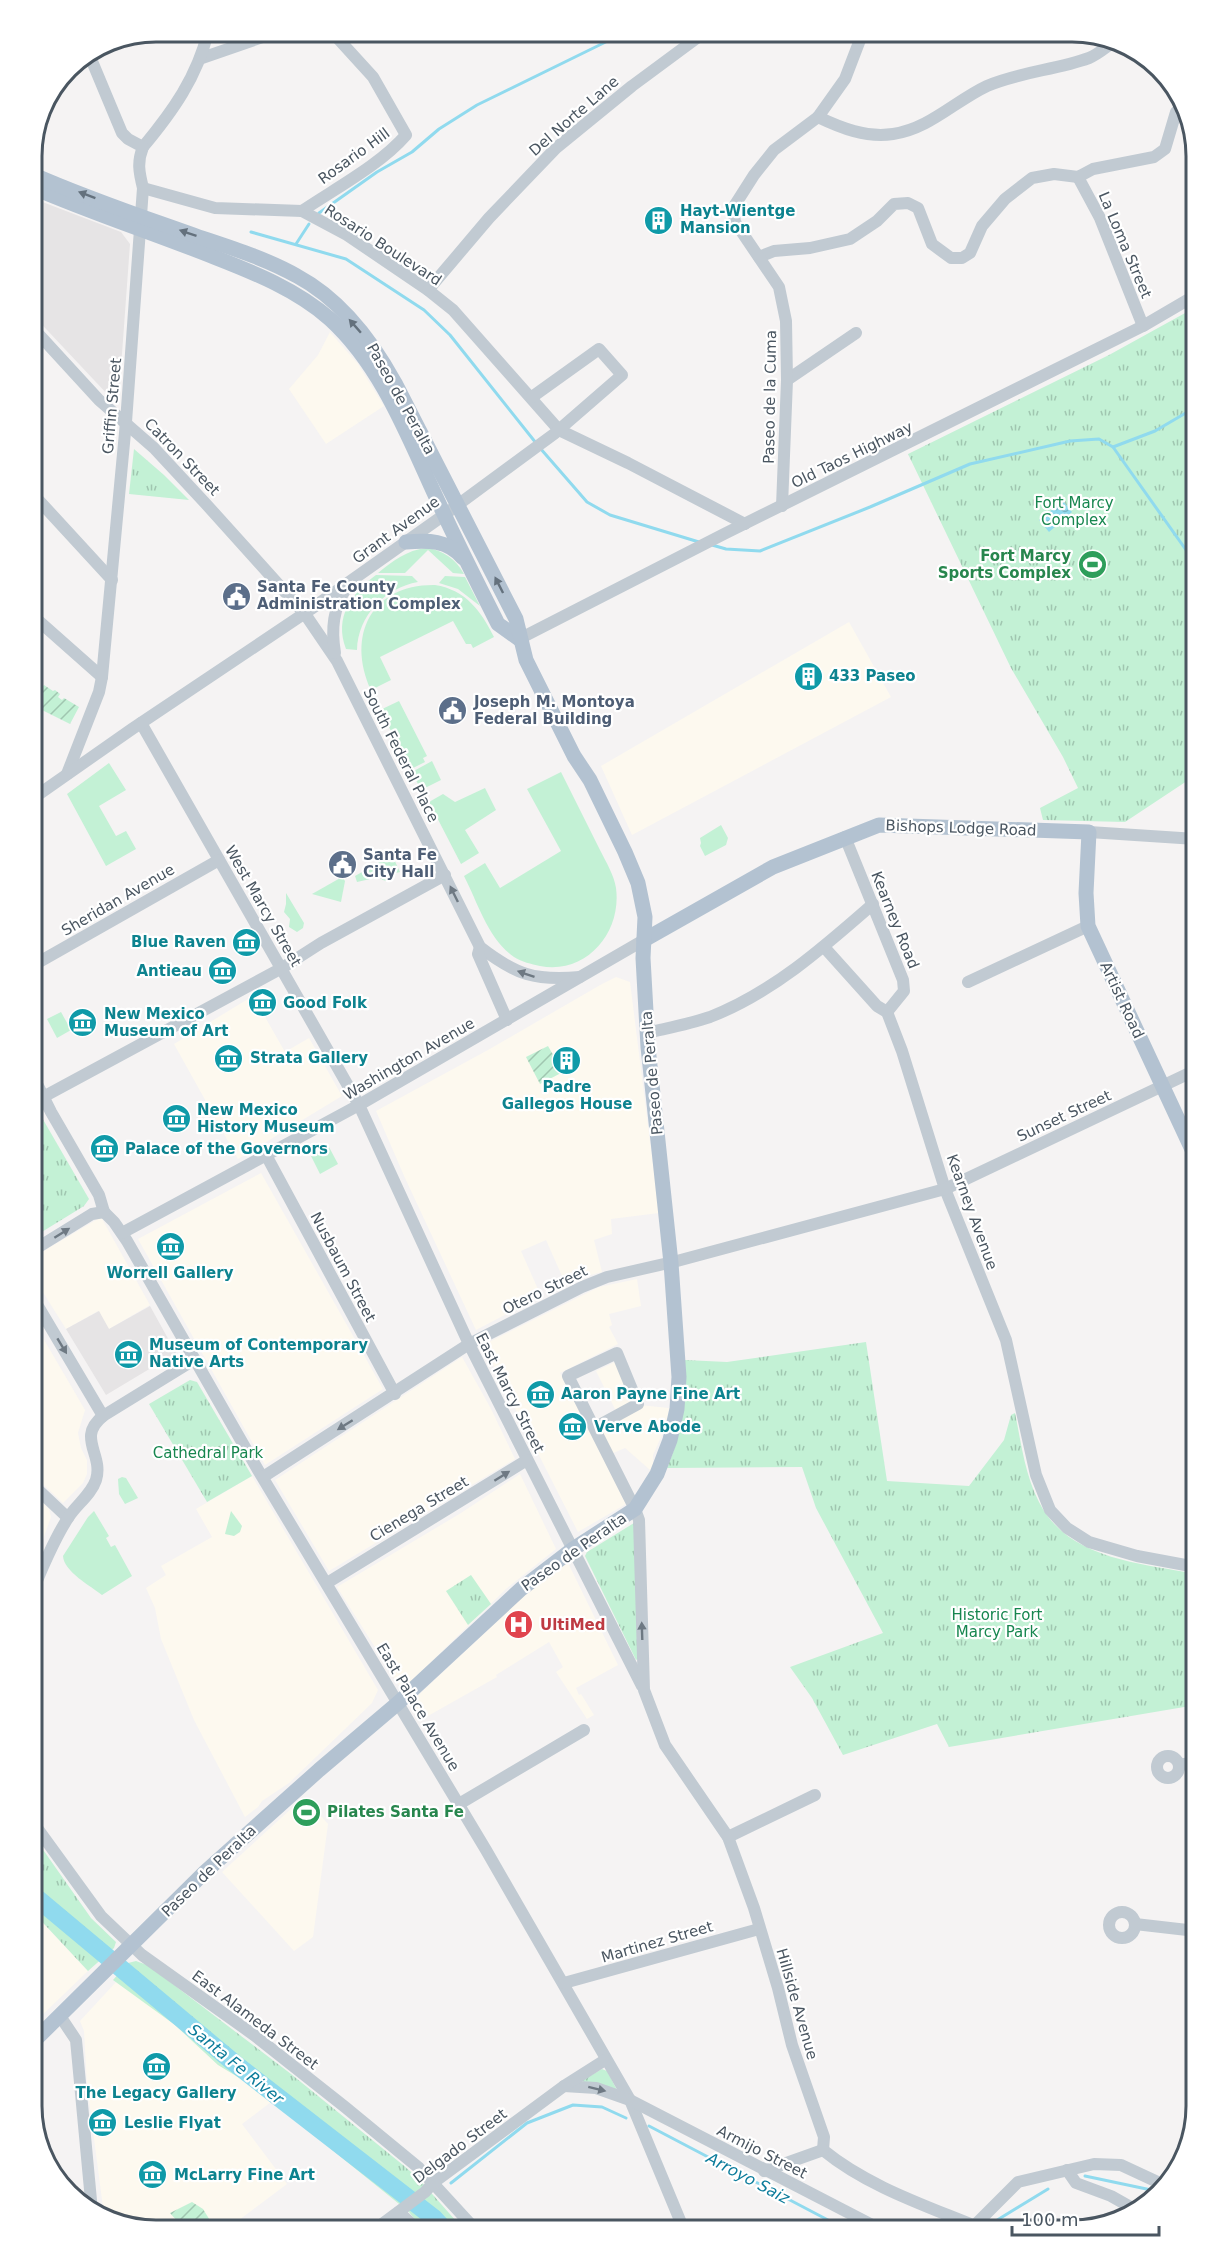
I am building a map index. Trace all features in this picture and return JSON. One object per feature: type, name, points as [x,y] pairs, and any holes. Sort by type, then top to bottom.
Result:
[{"type":"main road","name":"Paseo de Peralta","points":[[42,178],[275,283],[329,319],[371,369],[391,403],[498,624],[519,639]]},
{"type":"main road","name":"Paseo de Peralta","points":[[42,191],[64,201],[264,260],[297,276],[335,304],[382,360],[516,619],[519,639],[526,660],[570,749],[590,780],[634,873],[645,917],[647,1033],[671,1263],[679,1377],[677,1409],[666,1453],[645,1496],[635,1509],[625,1518],[573,1549],[521,1588],[398,1703],[242,1838],[42,2033]]},
{"type":"main road","points":[[239,267],[248,279],[272,289],[276,297]]},
{"type":"main road","points":[[406,542],[431,540],[445,545],[460,554],[469,565]]},
{"type":"main road","name":"Bishops Lodge Road","points":[[644,940],[772,867],[867,828],[890,824],[1089,832]]},
{"type":"main road","name":"Artist Road","points":[[1089,832],[1086,907],[1088,926],[1186,1135]]},
{"type":"street","points":[[91,63],[122,133],[143,147],[180,98],[202,58],[206,42]]},
{"type":"street","points":[[202,58],[248,42]]},
{"type":"street","name":"Rosario Hill","points":[[302,211],[383,156],[406,135],[373,77],[341,42]]},
{"type":"street","name":"Del Norte Lane","points":[[428,290],[489,218],[556,148],[632,86],[691,42]]},
{"type":"street","name":"Paseo de la Cuma","points":[[782,506],[787,380],[786,321],[779,287],[735,222],[733,208],[754,175],[774,150],[818,117],[845,79],[859,42]]},
{"type":"street","points":[[818,117],[840,128],[864,134],[892,134],[922,126],[954,104],[988,86],[1091,57],[1106,47]]},
{"type":"street","points":[[759,257],[774,251],[810,248],[850,239],[877,221],[894,204],[908,203],[918,208],[932,244],[951,258],[962,258],[970,253],[982,226],[998,208],[1032,178],[1054,174],[1078,177],[1093,170],[1154,157],[1165,149],[1176,112]]},
{"type":"street","name":"Griffin Street","points":[[68,774],[99,692],[102,677],[126,422],[144,188],[138,170],[143,147]]},
{"type":"street","name":"La Loma Street","points":[[1078,177],[1100,218],[1143,326]]},
{"type":"street","name":"Rosario Boulevard","points":[[144,188],[215,208],[302,211],[347,235],[428,290],[453,310],[532,397],[556,432],[628,463],[745,524]]},
{"type":"street","name":"Old Taos Highway","points":[[519,639],[724,534],[1143,326],[1186,301]]},
{"type":"street","points":[[787,380],[856,333]]},
{"type":"street","name":"Catron Street","points":[[42,338],[99,400],[126,422],[176,472],[305,614]]},
{"type":"street","name":"Grant Avenue","points":[[42,793],[141,723],[305,614],[444,515],[556,432],[622,375],[598,349],[532,397]]},
{"type":"street","points":[[42,504],[112,580]]},
{"type":"street","points":[[337,660],[333,640],[333,620],[339,601],[352,580]]},
{"type":"street","name":"South Federal Place","points":[[305,614],[337,660],[445,875],[480,947],[478,954],[507,1020]]},
{"type":"street","points":[[42,624],[102,677]]},
{"type":"street","name":"West Marcy Street","points":[[141,723],[359,1105]]},
{"type":"street","name":"Bishops Lodge Road","points":[[1089,832],[1186,838]]},
{"type":"street","name":"Kearney Road","points":[[845,837],[903,980],[904,991],[887,1012]]},
{"type":"street","name":"Sheridan Avenue","points":[[42,960],[219,860]]},
{"type":"street","points":[[44,1096],[282,968],[445,875]]},
{"type":"street","points":[[647,1033],[708,1017],[768,987],[824,947],[873,904]]},
{"type":"street","points":[[968,982],[1088,926]]},
{"type":"street","name":"Washington Avenue","points":[[122,1233],[359,1105],[644,940]]},
{"type":"street","points":[[480,947],[504,964],[526,975],[548,979],[580,977]]},
{"type":"street","name":"Kearney Avenue","points":[[824,947],[877,1006],[887,1012],[902,1051],[945,1189],[1006,1340],[1036,1475],[1050,1510],[1066,1528],[1089,1542],[1137,1556],[1186,1565]]},
{"type":"street","name":"Sunset Street","points":[[945,1189],[1186,1075]]},
{"type":"street","name":"East Palace Avenue","points":[[42,1092],[99,1195],[104,1212],[109,1215],[122,1233],[262,1477],[564,1983],[605,2060],[630,2100],[680,2220]]},
{"type":"street","name":"East Marcy Street","points":[[359,1105],[469,1344],[644,1690]]},
{"type":"street","name":"Nusbaum Street","points":[[266,1155],[395,1394]]},
{"type":"street","name":"Otero Street","points":[[262,1477],[395,1394],[469,1344],[582,1287],[607,1278],[945,1189]]},
{"type":"street","points":[[42,1245],[92,1214],[104,1212]]},
{"type":"street","points":[[42,1313],[103,1416]]},
{"type":"street","name":"Hillside Avenue","points":[[594,1428],[638,1404],[617,1353],[568,1376],[639,1521],[644,1690],[665,1745],[728,1837],[754,1908],[792,2045],[824,2137],[823,2150]]},
{"type":"street","points":[[42,1573],[68,1518],[95,1482],[97,1465],[90,1436],[93,1425],[103,1416],[194,1360]]},
{"type":"street","name":"Cienega Street","points":[[327,1583],[527,1460]]},
{"type":"street","points":[[42,1493],[68,1518]]},
{"type":"street","points":[[459,1804],[584,1730]]},
{"type":"street","points":[[1179,1765],[1186,1764]]},
{"type":"street","points":[[728,1837],[815,1795]]},
{"type":"street","name":"East Alameda Street","points":[[42,1835],[127,1949],[151,1962],[254,2035],[345,2107],[419,2168],[429,2187],[465,2220]]},
{"type":"street","points":[[1135,1924],[1186,1930]]},
{"type":"street","name":"Martinez Street","points":[[564,1983],[759,1929]]},
{"type":"street","points":[[60,2016],[76,2040],[91,2199]]},
{"type":"street","name":"Delgado Street","points":[[387,2220],[564,2086],[605,2060]]},
{"type":"street","points":[[564,2086],[596,2088],[630,2100]]},
{"type":"street","name":"Armijo Street","points":[[630,2100],[862,2220]]},
{"type":"street","points":[[765,2171],[823,2150],[839,2163],[955,2220]]},
{"type":"street","points":[[980,2220],[1018,2182],[1094,2164],[1121,2164],[1156,2181]]},
{"type":"street","points":[[1067,2170],[1076,2183],[1111,2196],[1128,2206]]},
{"type":"street","points":[[401,2209],[410,2220]]},
{"type":"shaded area","points":[[42,202],[121,232],[130,244],[119,395],[115,400],[42,325]]},
{"type":"shaded area","points":[[330,332],[358,364],[384,406],[326,444],[289,389],[318,355]]},
{"type":"shaded area","points":[[849,622],[891,697],[632,835],[601,766]]},
{"type":"shaded area","points":[[616,977],[630,982],[659,1213],[611,1219],[612,1234],[594,1240],[602,1272],[566,1285],[546,1240],[521,1251],[541,1296],[476,1330],[376,1111]]},
{"type":"shaded area","points":[[253,996],[285,1052],[309,1038],[342,1096],[238,1159],[174,1044]]},
{"type":"shaded area","points":[[261,1173],[383,1389],[265,1465],[138,1239]]},
{"type":"shaded area","points":[[101,1217],[150,1305],[109,1329],[98,1311],[66,1329],[42,1291],[42,1252]]},
{"type":"shaded area","points":[[637,1279],[641,1306],[609,1314],[612,1325],[609,1327],[618,1344],[560,1373],[626,1504],[578,1532],[483,1345],[599,1287]]},
{"type":"shaded area","points":[[150,1306],[176,1353],[106,1395],[66,1329],[99,1311],[109,1329]]},
{"type":"shaded area","points":[[42,1336],[85,1410],[78,1433],[81,1448],[87,1460],[87,1474],[83,1483],[63,1503],[42,1483]]},
{"type":"shaded area","points":[[462,1357],[515,1459],[329,1571],[275,1480]]},
{"type":"shaded area","points":[[617,1361],[636,1401],[616,1411],[596,1371]]},
{"type":"shaded area","points":[[639,1405],[669,1408],[666,1426],[653,1455],[653,1465],[650,1470],[625,1448],[611,1454],[598,1428]]},
{"type":"shaded area","points":[[520,1474],[556,1549],[507,1588],[402,1690],[337,1587],[461,1513]]},
{"type":"shaded area","points":[[252,1476],[378,1690],[372,1703],[289,1783],[262,1801],[245,1817],[194,1720],[161,1639],[155,1608],[146,1588],[166,1575],[161,1566],[212,1537],[196,1509]]},
{"type":"shaded area","points":[[42,1502],[49,1509],[51,1517],[42,1542]]},
{"type":"shaded area","points":[[568,1563],[618,1665],[576,1688],[594,1715],[587,1719],[556,1672],[563,1667],[549,1642],[496,1675],[497,1677],[419,1721],[409,1704],[523,1597]]},
{"type":"shaded area","points":[[304,1797],[328,1824],[313,1937],[294,1951],[222,1872]]},
{"type":"shaded area","points":[[42,1922],[88,1971],[42,2015]]},
{"type":"shaded area","points":[[117,1981],[175,2025],[218,2065],[275,2099],[242,2124],[287,2184],[239,2220],[149,2220],[120,2214],[103,2207],[87,2085],[84,2031],[80,2021]]},
{"type":"green space","name":"Fort Marcy Complex","points":[[1186,313],[1186,782],[1125,822],[1043,820],[1040,808],[1078,788],[1063,757],[1011,668],[908,454],[1109,355]]},
{"type":"green space","points":[[134,449],[164,475],[189,500],[129,494]]},
{"type":"green space","points":[[426,548],[448,556],[464,574],[453,573],[428,550],[405,573],[378,573],[406,554]]},
{"type":"green space","points":[[376,575],[412,576],[418,582],[406,585],[384,597],[362,625],[357,650],[346,649],[342,627],[347,607],[359,590]]},
{"type":"green space","points":[[445,576],[465,577],[480,606],[458,589],[439,583]]},
{"type":"green space","points":[[435,585],[455,592],[471,603],[478,610],[494,637],[473,648],[471,644],[466,644],[453,621],[380,657],[391,680],[371,690],[364,670],[362,650],[364,632],[370,616],[380,603],[395,593],[413,587]]},
{"type":"green space","points":[[44,685],[60,694],[58,697],[62,700],[64,698],[79,707],[70,724],[42,710]]},
{"type":"green space","points":[[399,701],[427,756],[423,758],[425,762],[411,769],[380,710]]},
{"type":"green space","points":[[432,761],[441,780],[421,790],[412,772]]},
{"type":"green space","points":[[109,763],[126,790],[99,806],[116,836],[126,831],[136,849],[106,866],[67,794]]},
{"type":"green space","points":[[561,772],[612,873],[616,888],[616,905],[607,935],[586,957],[572,964],[557,967],[540,966],[514,957],[497,941],[464,876],[485,863],[500,888],[561,851],[527,789]]},
{"type":"green space","points":[[485,788],[496,810],[465,830],[479,853],[461,864],[429,802],[443,794],[455,802]]},
{"type":"green space","points":[[721,825],[728,838],[726,845],[705,856],[700,846],[700,838]]},
{"type":"green space","points":[[392,855],[400,872],[396,873],[392,880],[383,880],[379,877],[357,882],[355,876]]},
{"type":"green space","points":[[387,863],[393,866],[396,872],[393,878],[387,881],[381,878],[378,872],[381,866]]},
{"type":"green space","points":[[342,877],[345,881],[341,902],[312,894]]},
{"type":"green space","points":[[286,893],[304,923],[303,928],[297,932],[289,927],[290,919],[284,912]]},
{"type":"green space","points":[[61,1012],[71,1030],[57,1038],[47,1019]]},
{"type":"green space","points":[[548,1046],[563,1072],[540,1084],[526,1057]]},
{"type":"green space","points":[[42,1118],[89,1199],[84,1206],[42,1232]]},
{"type":"green space","points":[[329,1147],[338,1164],[320,1174],[311,1156]]},
{"type":"green space","name":"Historic Fort Marcy Park","points":[[866,1342],[887,1481],[969,1486],[1004,1440],[1011,1415],[1015,1413],[1034,1492],[1052,1521],[1068,1536],[1108,1556],[1186,1572],[1186,1707],[949,1747],[937,1724],[843,1755],[812,1698],[790,1667],[883,1633],[816,1508],[802,1467],[667,1468],[677,1441],[682,1415],[685,1360],[727,1362]]},
{"type":"green space","name":"Cathedral Park","points":[[190,1380],[197,1382],[252,1476],[207,1502],[149,1404]]},
{"type":"green space","points":[[126,1478],[138,1498],[125,1504],[119,1494],[118,1479]]},
{"type":"green space","points":[[94,1511],[109,1536],[106,1538],[111,1547],[115,1545],[132,1576],[102,1595],[68,1568],[63,1556]]},
{"type":"green space","points":[[231,1511],[242,1526],[240,1532],[234,1536],[225,1534]]},
{"type":"green space","points":[[634,1523],[639,1658],[636,1660],[585,1556],[587,1552]]},
{"type":"green space","points":[[471,1575],[491,1604],[468,1625],[446,1591]]},
{"type":"green space","points":[[42,1848],[91,1918],[116,1942],[114,1948],[88,1971],[42,1922]]},
{"type":"green space","points":[[136,1961],[147,1965],[291,2074],[418,2178],[455,2220],[415,2220],[409,2212],[331,2149],[279,2102],[218,2065],[175,2025],[113,1980],[128,1963]]},
{"type":"green space","points":[[602,2069],[607,2071],[617,2090],[583,2082]]},
{"type":"green space","points":[[192,2202],[203,2209],[210,2220],[176,2220],[170,2213]]},
{"type":"water","points":[[1063,501],[1072,512],[1049,532],[1039,520]]},
{"type":"waterway","points":[[319,213],[377,172],[412,152],[439,129],[477,105],[606,42]]},
{"type":"waterway","points":[[296,244],[309,224]]},
{"type":"waterway","points":[[251,232],[346,259],[424,310],[450,335],[536,443]]},
{"type":"waterway","points":[[1113,447],[1155,431],[1186,413]]},
{"type":"waterway","points":[[712,545],[726,549],[760,551],[970,464],[1070,441],[1099,439],[1113,447],[1186,550]]},
{"type":"waterway","points":[[540,448],[587,502],[610,515],[699,542]]},
{"type":"waterway","name":"Santa Fe River","points":[[42,1902],[233,2062],[436,2220]]},
{"type":"waterway","name":"Arroyo Saiz","points":[[451,2183],[527,2123],[573,2105],[602,2107],[626,2118]]},
{"type":"waterway","name":"Arroyo Saiz","points":[[649,2126],[828,2220]]},
{"type":"waterway","name":"Arroyo Saiz","points":[[1085,2176],[1148,2189]]},
{"type":"waterway","name":"Arroyo Saiz","points":[[997,2220],[1048,2189]]},
{"type":"place","name":"Hayt-Wientge Mansion","points":[[659,220]]},
{"type":"place","name":"Fort Marcy Sports Complex","points":[[1092,565]]},
{"type":"place","name":"Santa Fe County Administration Complex","points":[[236,596]]},
{"type":"place","name":"433 Paseo","points":[[808,676]]},
{"type":"place","name":"Joseph M. Montoya Federal Building","points":[[453,711]]},
{"type":"place","name":"Santa Fe City Hall","points":[[342,864]]},
{"type":"place","name":"Blue Raven","points":[[247,942]]},
{"type":"place","name":"Antieau","points":[[223,971]]},
{"type":"place","name":"Good Folk","points":[[262,1003]]},
{"type":"place","name":"New Mexico Museum of Art","points":[[83,1023]]},
{"type":"place","name":"Strata Gallery","points":[[229,1058]]},
{"type":"place","name":"Padre Gallegos House","points":[[567,1060]]},
{"type":"place","name":"New Mexico History Museum","points":[[176,1119]]},
{"type":"place","name":"Palace of the Governors","points":[[104,1149]]},
{"type":"place","name":"Worrell Gallery","points":[[170,1246]]},
{"type":"place","name":"Museum of Contemporary Native Arts","points":[[128,1354]]},
{"type":"place","name":"Aaron Payne Fine Art","points":[[540,1394]]},
{"type":"place","name":"Verve Abode","points":[[573,1427]]},
{"type":"place","name":"UltiMed","points":[[519,1625]]},
{"type":"place","name":"Pilates Santa Fe","points":[[306,1812]]},
{"type":"place","name":"The Legacy Gallery","points":[[156,2066]]},
{"type":"place","name":"Leslie Flyat","points":[[103,2123]]},
{"type":"place","name":"McLarry Fine Art","points":[[153,2175]]}]
